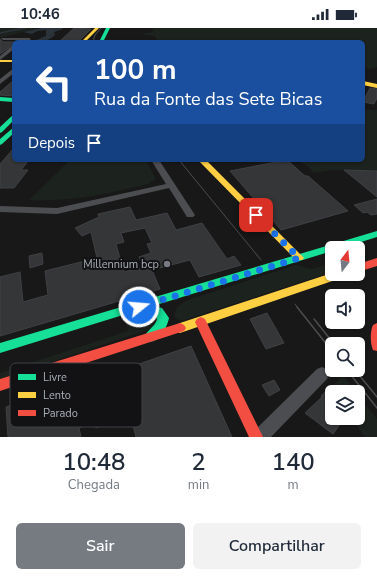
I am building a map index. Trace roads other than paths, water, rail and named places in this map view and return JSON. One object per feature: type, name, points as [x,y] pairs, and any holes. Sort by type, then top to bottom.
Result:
[{"type":"main road","points":[[85,40],[97,28]]},
{"type":"main road","points":[[102,40],[108,28]]},
{"type":"main road","points":[[0,59],[12,61]]},
{"type":"main road","points":[[365,83],[377,86]]},
{"type":"main road","points":[[0,98],[12,99]]},
{"type":"main road","points":[[2,137],[12,120]]},
{"type":"main road","points":[[2,137],[12,126]]},
{"type":"main road","points":[[2,137],[12,130]]},
{"type":"main road","points":[[204,162],[299,258]]},
{"type":"main road","points":[[0,348],[125,312],[377,234]]},
{"type":"main road","points":[[365,266],[377,262]]},
{"type":"main road","points":[[71,363],[201,322],[325,279]]},
{"type":"main road","points":[[125,312],[147,308],[158,311],[161,314],[163,318],[161,327],[145,340]]},
{"type":"main road","points":[[201,322],[256,437]]},
{"type":"main road","points":[[377,328],[377,346]]},
{"type":"main road","points":[[0,385],[10,382]]},
{"type":"street","points":[[3,39],[29,39],[28,40]]},
{"type":"street","points":[[0,59],[12,49]]},
{"type":"street","points":[[0,82],[12,72]]},
{"type":"street","points":[[156,162],[190,215]]},
{"type":"street","points":[[0,209],[57,211],[171,185]]},
{"type":"street","points":[[260,437],[322,374]]},
{"type":"waterway","points":[[0,33],[25,28]]},
{"type":"tram line","points":[[94,40],[95,35],[101,28]]},
{"type":"tram line","points":[[181,162],[261,260]]},
{"type":"tram line","points":[[295,304],[298,308]]},
{"type":"tram line","points":[[297,307],[325,342]]},
{"type":"tram line","points":[[314,319],[328,337]]},
{"type":"tram line","points":[[353,377],[377,408]]},
{"type":"tram line","points":[[361,377],[377,397]]},
{"type":"place","name":"Millennium bcp","points":[[167,264]]}]
